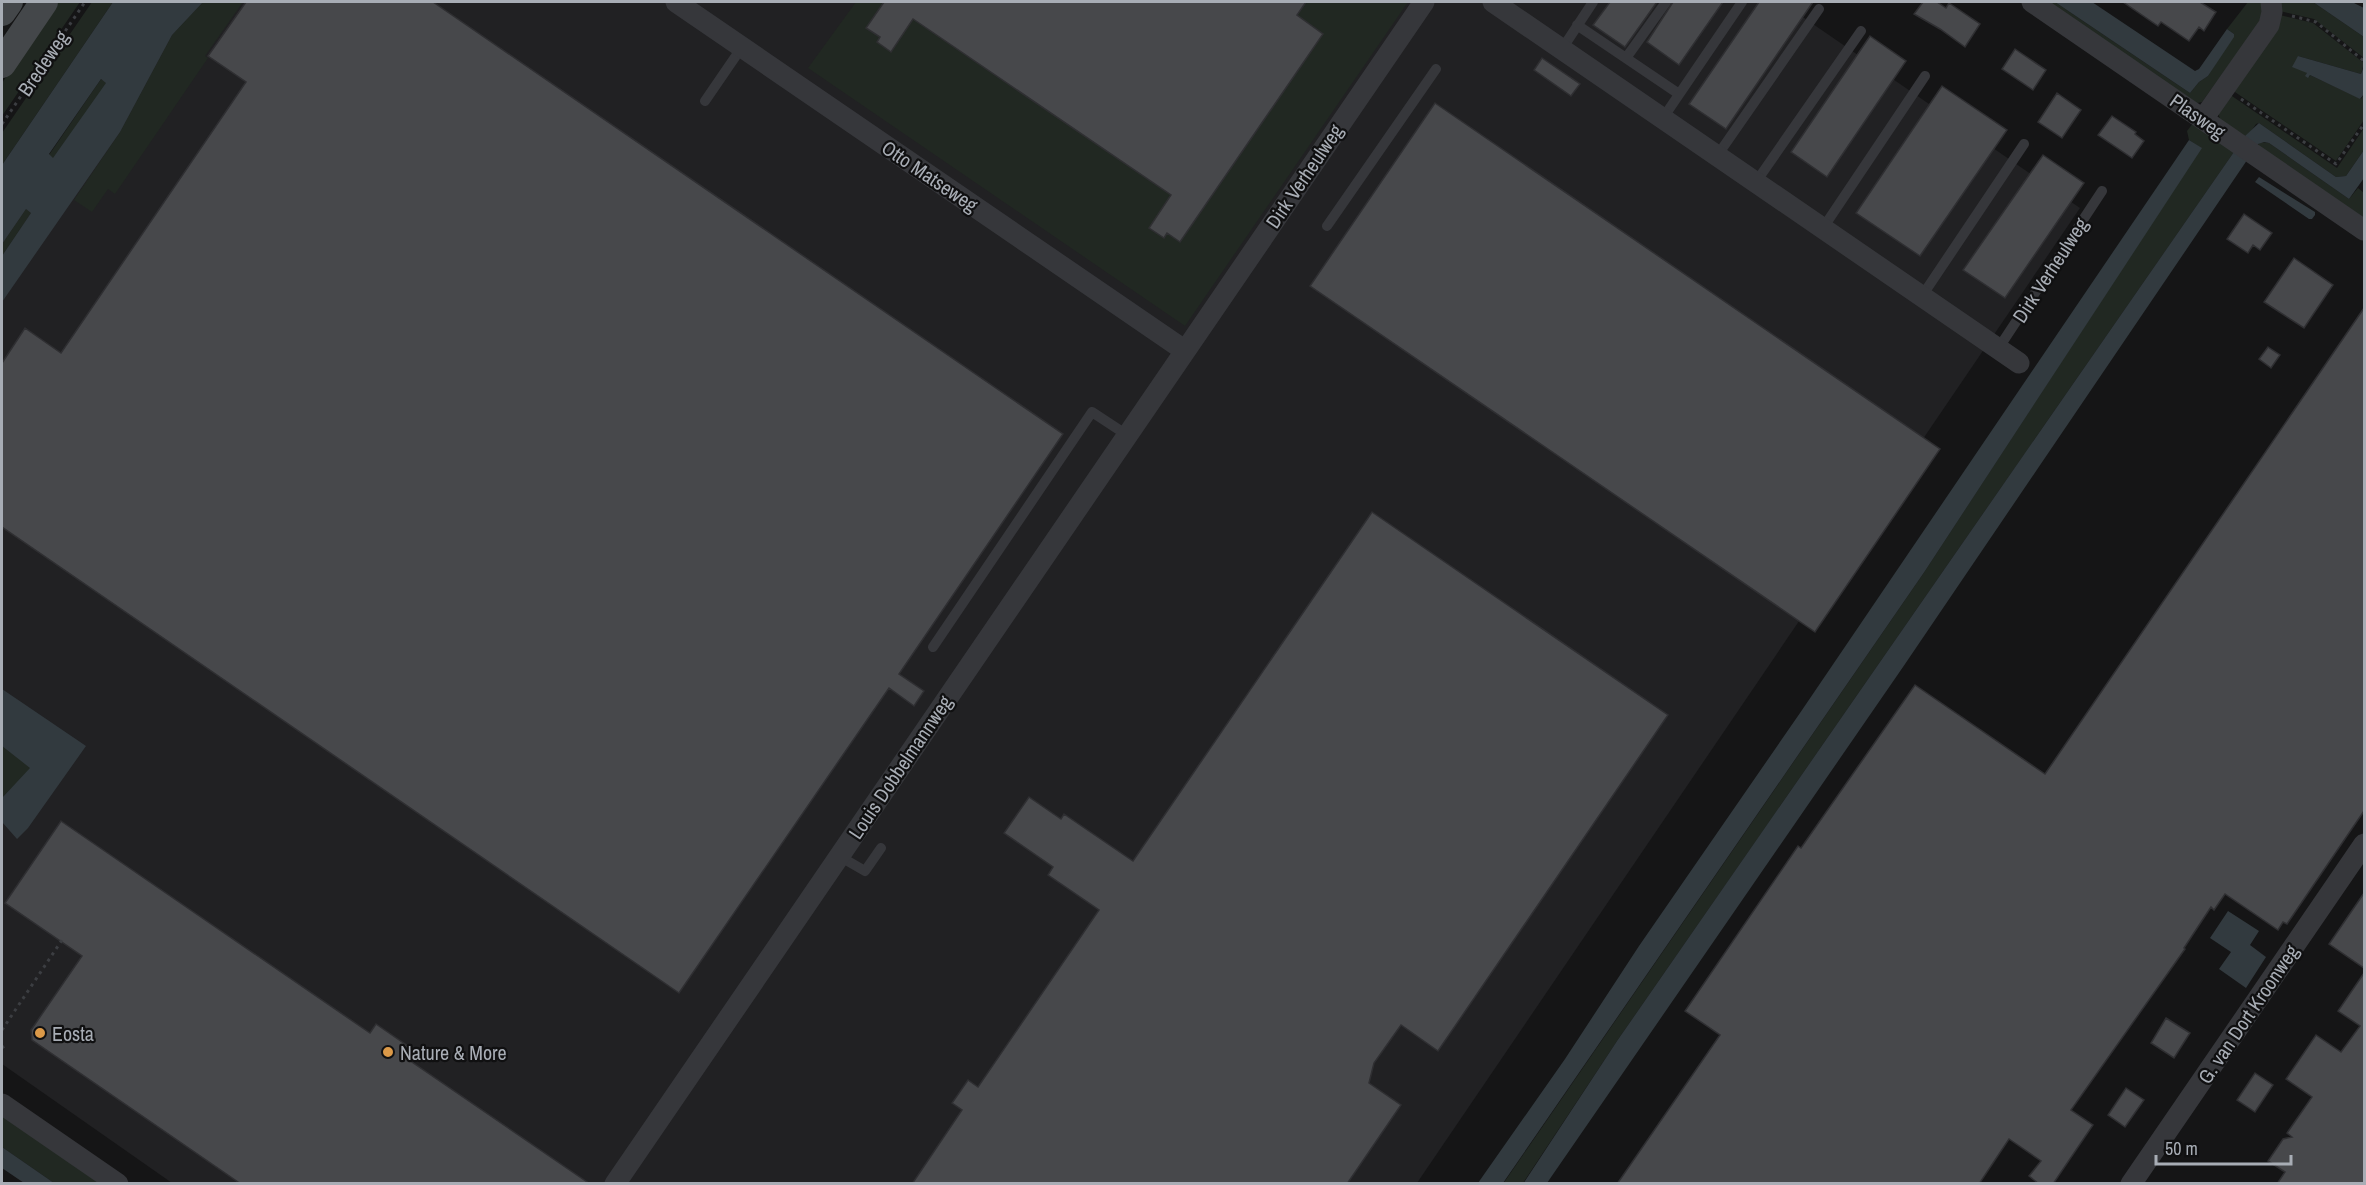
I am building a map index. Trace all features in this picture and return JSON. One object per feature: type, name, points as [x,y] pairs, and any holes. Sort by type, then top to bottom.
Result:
[{"type":"main road","points":[[2,12],[9,2]]},
{"type":"main road","name":"Bredeweg","points":[[2,64],[44,2]]},
{"type":"street","name":"Otto Matseweg","points":[[676,2],[1184,350]]},
{"type":"street","name":"Dirk Verheulweg","points":[[1184,350],[1424,2]]},
{"type":"street","points":[[1493,2],[2019,363]]},
{"type":"street","name":"Plasweg","points":[[2032,2],[2364,230]]},
{"type":"street","points":[[2203,119],[2269,25],[2271,7]]},
{"type":"street","name":"Louis Dobbelmannweg","points":[[615,1184],[1184,350]]},
{"type":"street","name":"G. van Dort Kroonweg","points":[[2131,1184],[2364,844]]},
{"type":"street","points":[[2,1104],[118,1184]]},
{"type":"lane","points":[[1562,49],[1593,2]]},
{"type":"lane","points":[[1626,58],[1666,2]]},
{"type":"lane","points":[[1663,118],[1742,2]]},
{"type":"lane","points":[[1718,156],[1819,9]]},
{"type":"lane","points":[[1577,25],[1679,94]]},
{"type":"lane","points":[[1756,182],[1861,31]]},
{"type":"lane","points":[[705,101],[742,46]]},
{"type":"lane","points":[[1327,226],[1436,69]]},
{"type":"lane","points":[[1823,228],[1925,76]]},
{"type":"lane","points":[[1922,296],[2024,144]]},
{"type":"lane","name":"Dirk Verheulweg","points":[[1998,349],[2102,191]]},
{"type":"lane","points":[[933,647],[1092,412],[1127,435]]},
{"type":"lane","points":[[839,856],[865,871],[881,848]]},
{"type":"path","name":"Bredeweg","points":[[2,124],[85,2]]},
{"type":"path","points":[[2271,7],[2316,22],[2364,61]]},
{"type":"path","points":[[2225,88],[2336,164],[2364,124]]},
{"type":"path","points":[[2,1030],[64,938]]},
{"type":"path","points":[[2,1046],[5,1050]]},
{"type":"shaded area","points":[[57,2],[80,2],[2,116],[2,83]]},
{"type":"shaded area","points":[[92,2],[113,2],[2,165],[2,133]]},
{"type":"shaded area","points":[[113,2],[203,2],[172,35],[120,132],[2,302],[2,256],[31,213],[26,209],[2,244],[2,165]],"holes":[[[101,79],[106,83],[53,158],[49,154]]]},
{"type":"shaded area","points":[[157,2],[1781,2],[2080,208],[1417,1183],[172,1183],[2,1064],[2,224]]},
{"type":"shaded area","points":[[203,2],[243,2],[205,56],[208,58],[115,194],[108,189],[92,212],[74,200],[120,132],[172,35]]},
{"type":"shaded area","points":[[856,2],[1408,2],[1185,326],[808,68]]},
{"type":"shaded area","points":[[2043,2],[2055,2],[2190,93],[2199,82],[2208,76],[2234,34],[2227,29],[2248,2],[2262,2],[2266,14],[2202,102],[2197,103]]},
{"type":"shaded area","points":[[2055,2],[2092,2],[2195,71],[2199,69],[2227,29],[2234,34],[2234,37],[2208,76],[2199,82],[2190,93]]},
{"type":"shaded area","points":[[2279,2],[2313,2],[2364,37],[2364,58],[2314,19],[2280,11]]},
{"type":"shaded area","points":[[2313,2],[2354,2],[2364,8],[2364,37]]},
{"type":"shaded area","points":[[2280,15],[2313,23],[2364,63],[2361,74],[2298,56],[2309,77],[2310,75],[2361,99],[2364,94],[2364,120],[2336,161],[2232,90]]},
{"type":"shaded area","points":[[2298,56],[2361,74],[2364,66],[2364,94],[2360,99],[2310,75],[2308,78],[2305,76],[2307,73],[2292,67]]},
{"type":"shaded area","points":[[101,79],[107,83],[54,159],[49,155]]},
{"type":"shaded area","points":[[2229,94],[2337,168],[2364,128],[2364,150],[2346,176],[2336,177],[2259,123],[2247,137],[2220,120],[2218,111]]},
{"type":"shaded area","points":[[2194,122],[2234,152],[1617,1041],[1523,1183],[1503,1184],[1925,571],[2201,148],[2189,140],[2187,131]]},
{"type":"shaded area","points":[[2259,123],[2336,177],[2346,176],[2364,150],[2364,178],[2349,199],[2269,143],[2258,144],[1903,667],[1547,1183],[1523,1184],[1617,1041],[2245,136]]},
{"type":"shaded area","points":[[2189,140],[2202,148],[1925,571],[1503,1183],[1478,1183],[1565,1059],[1639,946]]},
{"type":"shaded area","points":[[2260,142],[2269,143],[2349,199],[2358,188],[2364,193],[2364,221],[2258,145]]},
{"type":"shaded area","points":[[2259,177],[2315,212],[2315,215],[2309,219],[2255,182]]},
{"type":"shaded area","points":[[26,209],[31,213],[2,256],[2,244]]},
{"type":"shaded area","points":[[2,689],[86,746],[28,828],[17,839],[2,822],[2,798],[30,768],[2,746]]},
{"type":"shaded area","points":[[2,746],[31,768],[2,798]]},
{"type":"shaded area","points":[[2228,911],[2259,931],[2250,945],[2266,957],[2246,988],[2219,969],[2231,952],[2210,938]]},
{"type":"shaded area","points":[[2,1114],[107,1183],[54,1183],[2,1147]]},
{"type":"shaded area","points":[[2,1147],[54,1183],[24,1183],[2,1168]]},
{"type":"building","points":[[246,2],[433,2],[1063,434],[899,674],[924,691],[914,706],[889,688],[679,993],[2,527],[2,363],[25,328],[61,353],[246,82],[208,56]]},
{"type":"building","points":[[884,2],[1306,2],[1297,15],[1323,34],[1180,242],[1167,233],[1164,238],[1149,228],[1171,195],[913,19],[891,52],[877,42],[880,37],[866,28]]},
{"type":"building","points":[[1610,2],[1657,2],[1625,47],[1593,25]]},
{"type":"building","points":[[1673,2],[1723,2],[1679,65],[1647,42]]},
{"type":"building","points":[[1759,2],[1813,2],[1726,129],[1689,104]]},
{"type":"building","points":[[1923,2],[1937,2],[1946,8],[1949,3],[1980,24],[1965,47],[1914,14]]},
{"type":"building","points":[[2123,2],[2200,2],[2216,12],[2204,31],[2199,27],[2189,41],[2161,22],[2158,26]]},
{"type":"building","points":[[1870,36],[1906,61],[1827,177],[1791,152]]},
{"type":"building","points":[[2015,49],[2046,70],[2033,90],[2002,69]]},
{"type":"building","points":[[1542,58],[1580,84],[1571,96],[1534,70]]},
{"type":"building","points":[[1942,86],[2007,130],[1920,256],[1856,213]]},
{"type":"building","points":[[2057,93],[2081,110],[2062,138],[2038,122]]},
{"type":"building","points":[[1435,103],[1940,449],[1815,632],[1310,286]]},
{"type":"building","points":[[2112,116],[2136,132],[2135,134],[2144,141],[2132,158],[2098,135]]},
{"type":"building","points":[[2043,155],[2084,183],[2005,298],[1963,270]]},
{"type":"building","points":[[2244,214],[2272,233],[2260,250],[2253,245],[2248,253],[2227,239]]},
{"type":"building","points":[[2294,258],[2333,285],[2304,328],[2264,302]]},
{"type":"building","points":[[2364,308],[2364,811],[2287,924],[2283,922],[2278,930],[2225,894],[2214,910],[2211,907],[2185,949],[2071,1110],[2093,1125],[2053,1184],[2039,1184],[2029,1176],[2041,1161],[2009,1139],[1979,1184],[1617,1184],[1720,1035],[1685,1011],[1798,846],[1801,848],[1915,685],[2045,774]]},
{"type":"building","points":[[2268,347],[2280,355],[2271,368],[2259,359]]},
{"type":"building","points":[[1372,512],[1668,715],[1438,1051],[1401,1025],[1374,1063],[1369,1083],[1401,1105],[1347,1184],[912,1184],[962,1110],[952,1103],[968,1080],[978,1087],[1099,910],[1048,875],[1053,867],[1004,833],[1029,797],[1061,819],[1064,814],[1133,861]]},
{"type":"building","points":[[61,821],[370,1033],[376,1024],[418,1053],[412,1062],[590,1184],[241,1184],[32,1040],[31,1030],[82,956],[5,903]]},
{"type":"building","points":[[2364,893],[2364,968],[2329,944]]},
{"type":"building","points":[[2364,973],[2364,1184],[2277,1184],[2285,1172],[2268,1161],[2283,1139],[2292,1137],[2287,1133],[2312,1097],[2286,1079],[2316,1035],[2341,1052],[2360,1026],[2338,1011]]},
{"type":"building","points":[[2166,1018],[2190,1033],[2174,1058],[2151,1043]]},
{"type":"building","points":[[2255,1073],[2273,1085],[2255,1112],[2237,1100]]},
{"type":"building","points":[[2126,1088],[2144,1100],[2125,1127],[2108,1115]]},
{"type":"place","name":"Eosta","points":[[40,1033]]},
{"type":"place","name":"Nature & More","points":[[388,1052]]}]
